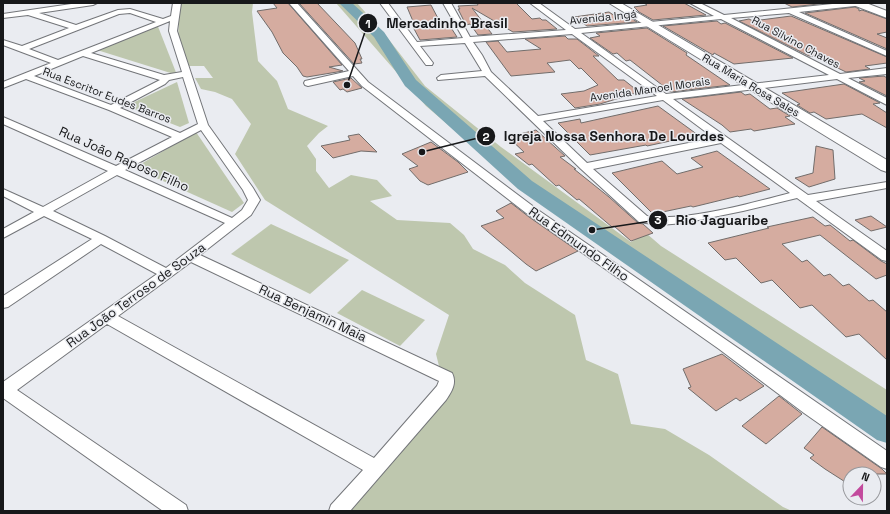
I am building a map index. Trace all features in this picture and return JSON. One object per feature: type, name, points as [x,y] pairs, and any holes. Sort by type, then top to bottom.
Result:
[{"type":"main road","name":"Rua Maria Rosa Sales","points":[[614,3],[754,86],[887,168]]},
{"type":"main road","points":[[858,3],[887,15]]},
{"type":"street","points":[[3,16],[75,4],[93,3]]},
{"type":"street","points":[[3,234],[117,170],[203,125],[173,31],[174,17],[178,3]]},
{"type":"street","name":"Rua Edmundo Filho","points":[[293,3],[365,84],[534,213],[724,345],[810,408],[887,460]]},
{"type":"street","points":[[384,3],[429,63]]},
{"type":"street","points":[[447,3],[487,73],[586,167],[636,213],[644,218],[655,222],[668,222],[803,196],[846,192],[887,185]]},
{"type":"street","points":[[534,3],[572,32],[724,139],[887,257]]},
{"type":"street","name":"Rua Silvino Chaves","points":[[694,3],[887,102]]},
{"type":"street","points":[[776,3],[887,54]]},
{"type":"street","name":"Avenida Ingá","points":[[416,44],[572,32],[864,3]]},
{"type":"street","points":[[3,12],[14,6]]},
{"type":"street","points":[[22,49],[122,11],[134,12],[162,21]]},
{"type":"street","points":[[28,12],[77,28]]},
{"type":"street","points":[[3,85],[174,17]]},
{"type":"street","points":[[3,42],[58,62]]},
{"type":"street","points":[[82,53],[164,78],[187,74]]},
{"type":"street","name":"Avenida Manoel Morais","points":[[536,119],[665,97],[887,71]]},
{"type":"street","points":[[308,83],[354,73]]},
{"type":"street","points":[[441,78],[487,73]]},
{"type":"street","name":"Rua Escritor Eudes Barros","points":[[26,76],[112,108],[180,137]]},
{"type":"street","points":[[112,108],[162,82],[165,80],[164,78]]},
{"type":"street","name":"Rua João Raposo Filho","points":[[3,120],[234,223]]},
{"type":"street","name":"Rua João Terroso de Souza","points":[[4,390],[167,274],[247,212],[254,200],[249,190],[203,125]]},
{"type":"street","points":[[586,167],[724,139]]},
{"type":"street","points":[[3,192],[101,239],[167,274]]},
{"type":"street","points":[[3,303],[101,239]]},
{"type":"street","name":"Rua Benjamin Maia","points":[[190,256],[446,377],[445,388],[376,468]]},
{"type":"street","points":[[107,317],[376,468],[338,511]]},
{"type":"street","points":[[4,390],[179,511]]},
{"type":"green space","points":[[180,3],[253,3],[252,12],[258,61],[277,81],[288,109],[328,126],[307,146],[316,159],[316,171],[329,188],[351,175],[377,180],[392,196],[370,201],[397,220],[450,223],[464,235],[473,249],[505,265],[525,283],[575,315],[586,360],[618,374],[631,424],[665,429],[709,455],[783,507],[792,511],[346,511],[443,382],[436,354],[449,315],[265,200],[235,154],[251,124],[232,99],[215,92],[201,89],[195,78],[213,78],[204,66],[189,66],[178,37]]},
{"type":"green space","points":[[336,3],[357,3],[383,32],[425,86],[501,147],[631,242],[646,233],[661,246],[887,390],[887,436],[507,175],[426,106]]},
{"type":"green space","points":[[157,24],[177,75],[97,50]]},
{"type":"green space","points":[[177,82],[189,123],[180,127],[126,106]]},
{"type":"green space","points":[[196,132],[244,203],[232,212],[134,168]]},
{"type":"green space","points":[[271,224],[349,260],[310,294],[231,254]]},
{"type":"green space","points":[[362,290],[425,320],[400,346],[337,313]]},
{"type":"building","points":[[273,3],[288,3],[342,65],[329,67],[343,71],[307,77],[303,76],[297,67],[283,53],[272,32],[257,11],[277,8]]},
{"type":"building","points":[[299,3],[317,3],[355,43],[362,59],[360,59],[362,63],[354,64]]},
{"type":"building","points":[[477,3],[516,3],[532,19],[540,18],[542,20],[546,20],[557,29],[513,32],[472,8],[492,34],[478,35],[470,24],[466,25],[458,9],[460,9],[458,6],[478,5]]},
{"type":"building","points":[[644,3],[684,3],[706,15],[653,20],[639,12],[634,7],[647,5]]},
{"type":"building","points":[[784,3],[827,3],[792,7]]},
{"type":"building","points":[[431,5],[441,24],[448,23],[457,37],[420,40],[413,27],[415,26],[407,7]]},
{"type":"building","points":[[855,7],[859,9],[859,11],[862,10],[887,19],[887,32],[877,34],[887,38],[887,49],[805,13]]},
{"type":"building","points":[[609,12],[615,16],[625,14],[637,22],[587,26],[574,17]]},
{"type":"building","points":[[791,16],[887,57],[887,63],[865,66],[870,69],[846,72],[813,56],[809,56],[739,21],[749,19],[753,21]]},
{"type":"building","points":[[717,21],[721,24],[725,23],[793,58],[734,64],[714,53],[713,55],[663,26]]},
{"type":"building","points":[[647,28],[687,53],[686,55],[730,85],[671,92],[630,60],[626,61],[617,53],[613,54],[590,38],[600,36],[596,33]]},
{"type":"building","points":[[565,36],[568,39],[577,39],[599,56],[593,56],[618,80],[624,80],[639,92],[600,104],[575,108],[561,94],[584,91],[598,85],[581,68],[579,69],[570,60],[547,63],[555,72],[511,76],[486,42],[498,41],[507,52],[541,49],[525,39]]},
{"type":"building","points":[[884,76],[887,78],[887,96],[859,82],[865,81],[859,78]]},
{"type":"building","points":[[351,78],[362,88],[347,92],[343,89],[340,90],[333,82]]},
{"type":"building","points":[[844,84],[880,103],[873,104],[887,113],[887,128],[862,114],[826,119],[814,112],[810,113],[797,105],[800,104],[782,93]]},
{"type":"building","points":[[741,92],[745,95],[750,94],[770,109],[777,108],[790,116],[785,117],[795,124],[754,131],[751,129],[730,132],[722,125],[682,99]]},
{"type":"building","points":[[658,106],[698,135],[647,146],[590,155],[558,123],[580,119],[581,123]]},
{"type":"building","points":[[536,130],[565,156],[560,157],[638,223],[643,224],[653,233],[631,241],[579,199],[577,200],[559,185],[556,186],[532,164],[529,165],[515,154],[524,152],[508,137]]},
{"type":"building","points":[[359,134],[377,152],[361,151],[333,158],[321,146],[350,140],[348,136]]},
{"type":"building","points":[[431,142],[458,162],[468,172],[428,185],[420,181],[409,169],[418,166],[402,154]]},
{"type":"building","points":[[816,146],[833,150],[835,179],[809,187],[795,178],[813,173]]},
{"type":"building","points":[[717,151],[770,189],[693,207],[691,206],[653,214],[612,173],[662,161],[677,174],[703,167],[691,158]]},
{"type":"building","points":[[511,203],[578,251],[536,271],[526,264],[481,226],[504,218],[496,211]]},
{"type":"building","points":[[871,216],[887,227],[871,231],[855,220]]},
{"type":"building","points":[[813,217],[825,226],[830,225],[850,241],[853,240],[887,264],[887,275],[876,279],[820,235],[782,244],[802,262],[807,260],[824,276],[830,274],[843,286],[849,284],[869,301],[873,300],[887,312],[887,360],[859,334],[846,337],[812,305],[800,308],[772,280],[761,283],[736,258],[725,260],[708,243],[769,228],[767,227]]},
{"type":"building","points":[[722,354],[764,386],[740,401],[736,398],[716,411],[688,388],[691,387],[683,369]]},
{"type":"building","points":[[779,396],[802,414],[766,444],[742,426]]},
{"type":"building","points":[[822,427],[878,466],[842,466],[842,480],[810,458],[814,455],[804,448]]},
{"type":"building","points":[[882,469],[887,474],[882,474]]},
{"type":"waterway","points":[[345,3],[379,35],[410,83],[525,185],[887,431]]},
{"type":"place","name":"Mercadinho Brasil","points":[[347,85]]},
{"type":"place","name":"Igreja Nossa Senhora De Lourdes","points":[[422,152]]},
{"type":"place","name":"Rio Jaguaribe","points":[[592,230]]}]
